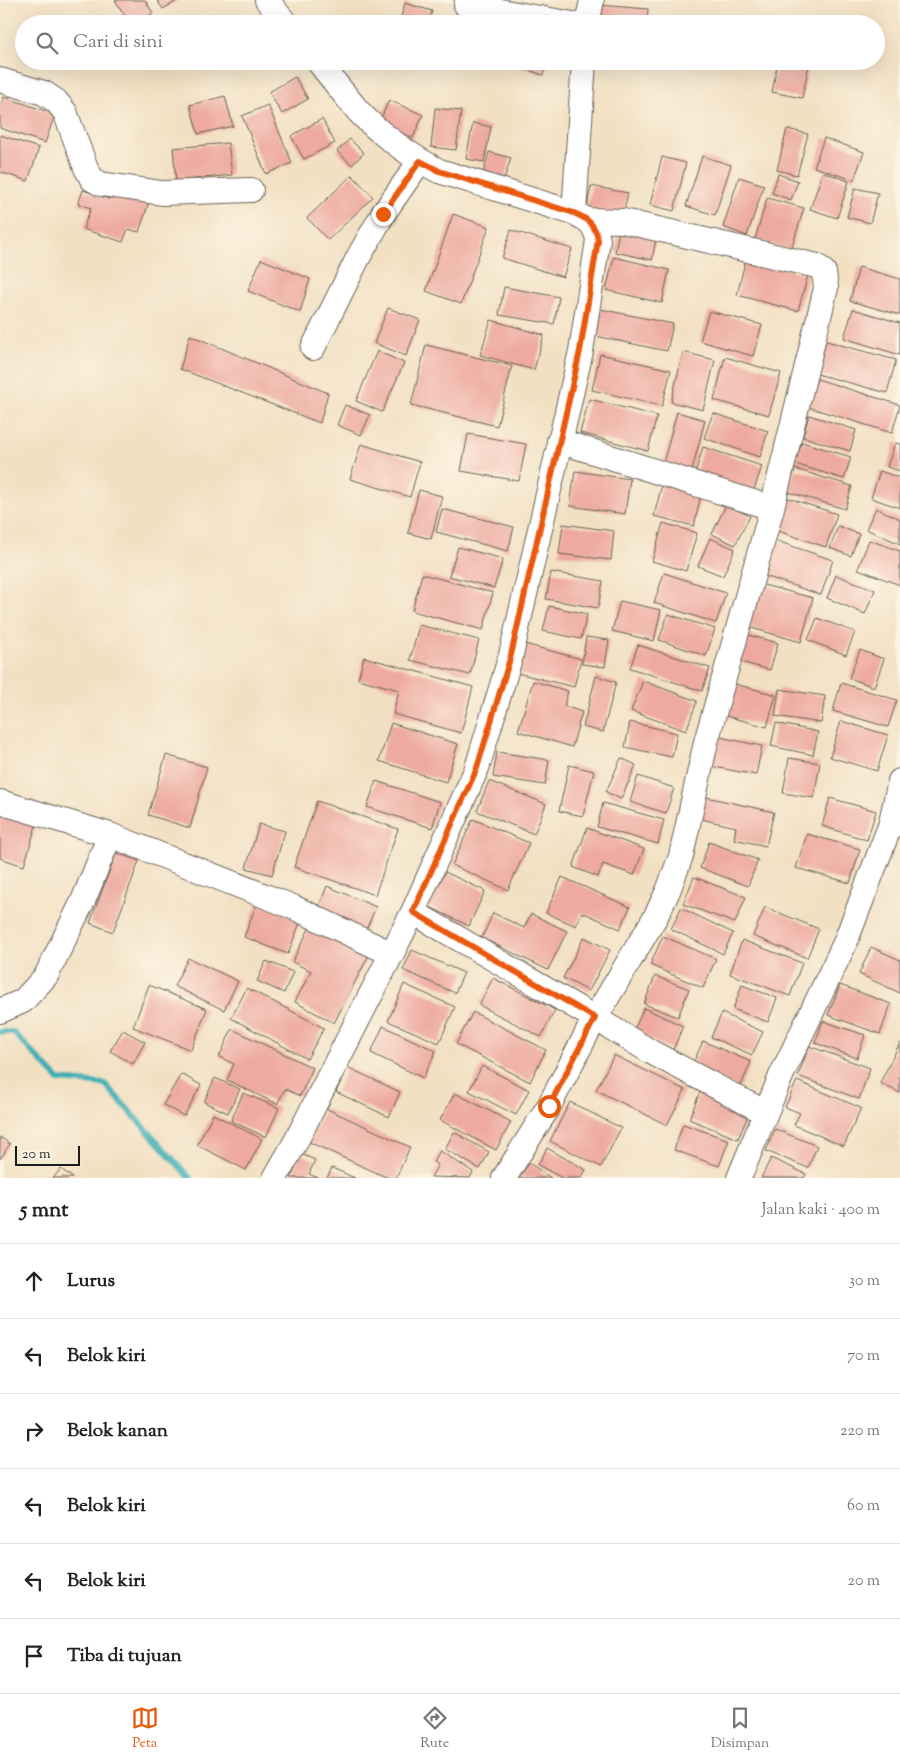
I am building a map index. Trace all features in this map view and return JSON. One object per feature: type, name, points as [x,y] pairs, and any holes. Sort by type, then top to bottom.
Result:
[{"type":"street","points":[[267,0],[279,15]]},
{"type":"street","points":[[589,15],[592,0]]},
{"type":"street","points":[[466,5],[522,15]]},
{"type":"street","points":[[325,70],[361,113],[400,147],[439,171],[582,216],[622,221],[817,266],[824,272],[826,288],[772,508],[706,742],[681,856],[656,916],[595,1018],[549,1106],[504,1178]]},
{"type":"street","points":[[275,1178],[295,1143],[413,912],[477,768],[511,655],[580,351],[598,240],[596,229],[582,216],[578,163],[583,70]]},
{"type":"street","points":[[0,80],[44,94],[56,101],[66,112],[86,168],[92,179],[101,184],[162,192],[251,190]]},
{"type":"street","points":[[313,348],[359,256],[383,214],[420,161]]},
{"type":"street","points":[[559,441],[772,508]]},
{"type":"street","points":[[739,1178],[781,1076],[845,943],[890,826],[900,781]]},
{"type":"street","points":[[0,802],[110,835],[293,907],[392,954]]},
{"type":"street","points":[[0,1011],[23,1001],[46,976],[83,901],[110,835]]},
{"type":"street","points":[[413,912],[651,1052],[766,1113]]},
{"type":"building","points":[[115,0],[145,0],[153,13],[150,15],[124,15]]},
{"type":"building","points":[[157,0],[179,0],[163,9]]},
{"type":"building","points":[[405,3],[432,11],[431,15],[402,15]]},
{"type":"building","points":[[599,5],[648,9],[648,15],[598,15]]},
{"type":"building","points":[[528,70],[545,70],[543,75]]},
{"type":"building","points":[[776,70],[808,70],[802,98],[772,92]]},
{"type":"building","points":[[295,77],[308,99],[282,114],[269,92]]},
{"type":"building","points":[[225,96],[233,126],[198,134],[190,105]]},
{"type":"building","points":[[4,97],[55,114],[45,143],[0,128],[0,108]]},
{"type":"building","points":[[389,100],[423,115],[413,138],[379,123]]},
{"type":"building","points":[[268,105],[292,163],[266,174],[242,116]]},
{"type":"building","points":[[435,108],[461,111],[456,150],[431,147]]},
{"type":"building","points":[[322,119],[335,143],[304,159],[291,136]]},
{"type":"building","points":[[473,123],[491,127],[484,162],[466,159]]},
{"type":"building","points":[[787,129],[808,134],[797,175],[777,170]]},
{"type":"building","points":[[0,135],[39,148],[28,181],[0,172]]},
{"type":"building","points":[[824,138],[864,152],[854,180],[814,167]]},
{"type":"building","points":[[350,139],[364,153],[352,165],[337,151]]},
{"type":"building","points":[[228,143],[232,175],[176,181],[173,148]]},
{"type":"building","points":[[489,152],[511,158],[504,179],[483,173]]},
{"type":"building","points":[[702,156],[731,165],[715,215],[686,206]]},
{"type":"building","points":[[662,157],[686,163],[674,211],[650,205]]},
{"type":"building","points":[[823,172],[849,181],[837,218],[810,209]]},
{"type":"building","points":[[778,174],[798,181],[791,200],[772,193]]},
{"type":"building","points":[[352,175],[373,197],[328,240],[307,218]]},
{"type":"building","points":[[739,177],[764,185],[747,236],[723,227]]},
{"type":"building","points":[[591,186],[628,193],[623,215],[587,208]]},
{"type":"building","points":[[113,187],[150,199],[139,232],[128,229],[123,242],[83,229],[91,208],[78,204],[83,190],[109,199]]},
{"type":"building","points":[[855,188],[878,193],[870,223],[847,217]]},
{"type":"building","points":[[767,198],[804,208],[791,250],[755,239]]},
{"type":"building","points":[[453,214],[489,227],[461,304],[426,291]]},
{"type":"building","points":[[620,226],[657,234],[652,260],[615,252]]},
{"type":"building","points":[[511,230],[572,249],[563,277],[502,258]]},
{"type":"building","points":[[614,257],[669,270],[662,303],[606,290]]},
{"type":"building","points":[[746,258],[808,275],[798,311],[737,295]]},
{"type":"building","points":[[261,259],[310,279],[300,312],[248,291]]},
{"type":"building","points":[[859,267],[900,279],[900,315],[850,301]]},
{"type":"building","points":[[504,287],[559,297],[554,324],[499,315]]},
{"type":"building","points":[[388,308],[420,320],[406,356],[374,343]]},
{"type":"building","points":[[600,309],[673,324],[667,351],[595,336]]},
{"type":"building","points":[[853,309],[900,323],[900,355],[844,338]]},
{"type":"building","points":[[709,311],[762,325],[753,356],[700,341]]},
{"type":"building","points":[[491,320],[544,335],[534,370],[480,355]]},
{"type":"building","points":[[190,335],[328,393],[320,423],[180,369]]},
{"type":"building","points":[[826,341],[896,360],[887,393],[817,374]]},
{"type":"building","points":[[426,345],[512,366],[497,426],[411,405]]},
{"type":"building","points":[[377,351],[404,363],[382,412],[356,401]]},
{"type":"building","points":[[683,352],[715,360],[703,410],[671,402]]},
{"type":"building","points":[[600,354],[671,370],[662,406],[592,390]]},
{"type":"building","points":[[725,357],[781,373],[769,415],[714,400]]},
{"type":"building","points":[[817,379],[900,405],[892,433],[808,407]]},
{"type":"building","points":[[589,399],[657,416],[648,451],[580,433]]},
{"type":"building","points":[[345,405],[370,415],[361,435],[337,425]]},
{"type":"building","points":[[677,412],[705,420],[692,470],[663,463]]},
{"type":"building","points":[[713,413],[768,431],[760,457],[704,438]]},
{"type":"building","points":[[809,415],[856,430],[850,451],[803,437]]},
{"type":"building","points":[[468,434],[526,444],[519,481],[461,471]]},
{"type":"building","points":[[802,442],[851,457],[844,479],[795,464]]},
{"type":"building","points":[[895,443],[900,444],[900,471],[887,467]]},
{"type":"building","points":[[361,444],[420,462],[410,497],[350,479]]},
{"type":"building","points":[[703,447],[762,466],[752,496],[694,477]]},
{"type":"building","points":[[795,469],[852,486],[845,509],[788,492]]},
{"type":"building","points":[[575,471],[630,479],[625,514],[570,506]]},
{"type":"building","points":[[880,471],[900,478],[900,508],[871,498]]},
{"type":"building","points":[[663,480],[702,490],[694,526],[654,516]]},
{"type":"building","points":[[419,490],[442,496],[431,539],[408,533]]},
{"type":"building","points":[[785,497],[837,514],[826,547],[775,530]]},
{"type":"building","points":[[726,505],[750,516],[735,545],[712,534]]},
{"type":"building","points":[[876,508],[900,519],[900,544],[866,529]]},
{"type":"building","points":[[442,509],[514,527],[508,551],[436,532]]},
{"type":"building","points":[[663,523],[697,533],[686,571],[652,561]]},
{"type":"building","points":[[563,524],[614,531],[611,560],[559,554]]},
{"type":"building","points":[[838,526],[859,534],[851,556],[830,548]]},
{"type":"building","points":[[710,538],[735,549],[723,576],[698,566]]},
{"type":"building","points":[[774,540],[833,560],[821,595],[762,575]]},
{"type":"building","points":[[869,540],[900,551],[900,585],[858,569]]},
{"type":"building","points":[[458,547],[503,559],[494,588],[449,576]]},
{"type":"building","points":[[551,572],[603,581],[598,608],[546,599]]},
{"type":"building","points":[[664,573],[726,593],[716,623],[654,603]]},
{"type":"building","points":[[422,574],[493,593],[483,630],[412,611]]},
{"type":"building","points":[[836,575],[875,590],[865,614],[827,598]]},
{"type":"building","points":[[760,584],[813,598],[801,642],[748,627]]},
{"type":"building","points":[[620,601],[661,610],[654,641],[612,631]]},
{"type":"building","points":[[549,606],[587,614],[581,639],[543,631]]},
{"type":"building","points":[[668,614],[715,629],[706,656],[659,640]]},
{"type":"building","points":[[817,618],[855,632],[846,655],[808,640]]},
{"type":"building","points":[[419,625],[479,640],[470,675],[410,660]]},
{"type":"building","points":[[745,634],[778,643],[770,670],[737,661]]},
{"type":"building","points":[[586,637],[609,640],[605,667],[582,664]]},
{"type":"building","points":[[521,643],[581,659],[574,687],[513,672]]},
{"type":"building","points":[[638,645],[710,668],[702,691],[630,668]]},
{"type":"building","points":[[860,650],[884,659],[874,687],[849,678]]},
{"type":"building","points":[[364,657],[473,687],[461,733],[393,714],[399,690],[358,679]]},
{"type":"building","points":[[596,676],[616,682],[603,732],[583,727]]},
{"type":"building","points":[[533,681],[568,691],[564,706],[582,712],[572,747],[518,731]]},
{"type":"building","points":[[643,681],[697,701],[686,731],[631,711]]},
{"type":"building","points":[[731,683],[776,695],[767,727],[722,715]]},
{"type":"building","points":[[841,683],[897,700],[888,727],[833,711]]},
{"type":"building","points":[[779,689],[825,696],[821,723],[775,716]]},
{"type":"building","points":[[841,721],[888,735],[877,771],[830,757]]},
{"type":"building","points":[[630,722],[677,733],[672,757],[625,747]]},
{"type":"building","points":[[391,723],[458,744],[446,782],[379,761]]},
{"type":"building","points":[[776,723],[818,732],[813,755],[771,746]]},
{"type":"building","points":[[715,736],[762,746],[756,775],[709,766]]},
{"type":"building","points":[[497,752],[549,760],[545,785],[493,777]]},
{"type":"building","points":[[166,755],[207,767],[190,828],[148,815]]},
{"type":"building","points":[[621,758],[636,765],[621,799],[606,792]]},
{"type":"building","points":[[789,758],[820,763],[814,798],[783,793]]},
{"type":"building","points":[[569,765],[594,771],[583,816],[559,811]]},
{"type":"building","points":[[638,776],[674,788],[666,813],[630,802]]},
{"type":"building","points":[[376,781],[440,802],[432,828],[367,807]]},
{"type":"building","points":[[489,781],[546,804],[534,834],[477,811]]},
{"type":"building","points":[[706,797],[774,812],[766,846],[734,839],[736,827],[701,819]]},
{"type":"building","points":[[830,798],[876,811],[867,840],[822,826]]},
{"type":"building","points":[[317,801],[398,829],[375,895],[294,867]]},
{"type":"building","points":[[603,803],[664,820],[658,844],[597,827]]},
{"type":"building","points":[[0,811],[37,822],[24,866],[0,858]]},
{"type":"building","points":[[473,819],[529,843],[508,890],[452,865]]},
{"type":"building","points":[[259,824],[285,831],[272,875],[246,868]]},
{"type":"building","points":[[587,828],[644,849],[634,875],[603,864],[598,877],[573,867]]},
{"type":"building","points":[[807,834],[860,849],[850,883],[796,868]]},
{"type":"building","points":[[709,842],[758,860],[748,886],[700,868]]},
{"type":"building","points":[[116,853],[139,861],[113,932],[90,923]]},
{"type":"building","points":[[445,872],[485,891],[469,926],[428,906]]},
{"type":"building","points":[[562,877],[630,907],[620,929],[582,912],[576,926],[546,913]]},
{"type":"building","points":[[694,877],[746,897],[735,923],[683,904]]},
{"type":"building","points":[[327,886],[376,907],[365,932],[317,911]]},
{"type":"building","points":[[257,903],[301,920],[288,954],[244,937]]},
{"type":"building","points":[[765,907],[819,929],[807,958],[753,936]]},
{"type":"building","points":[[681,908],[733,933],[723,954],[671,929]]},
{"type":"building","points":[[493,913],[524,928],[531,914],[567,931],[548,970],[482,938]]},
{"type":"building","points":[[313,921],[371,951],[334,1023],[295,1002],[311,971],[292,962]]},
{"type":"building","points":[[663,936],[716,959],[703,988],[650,965]]},
{"type":"building","points":[[584,937],[610,950],[589,991],[563,978]]},
{"type":"building","points":[[742,940],[802,963],[790,996],[730,974]]},
{"type":"building","points":[[871,947],[900,960],[900,993],[859,974]]},
{"type":"building","points":[[412,950],[464,973],[455,993],[403,970]]},
{"type":"building","points":[[188,958],[238,981],[224,1010],[174,986]]},
{"type":"building","points":[[266,961],[293,972],[284,993],[257,981]]},
{"type":"building","points":[[655,976],[689,989],[678,1017],[644,1004]]},
{"type":"building","points":[[493,978],[555,1010],[541,1037],[479,1005]]},
{"type":"building","points":[[404,984],[455,1007],[439,1043],[388,1021]]},
{"type":"building","points":[[149,985],[207,1009],[191,1050],[133,1027]]},
{"type":"building","points":[[742,985],[777,998],[768,1022],[733,1009]]},
{"type":"building","points":[[840,985],[891,1004],[880,1034],[828,1015]]},
{"type":"building","points":[[247,988],[324,1028],[307,1059],[231,1018]]},
{"type":"building","points":[[644,1008],[683,1026],[673,1050],[633,1032]]},
{"type":"building","points":[[473,1012],[546,1050],[530,1082],[456,1044]]},
{"type":"building","points":[[722,1013],[763,1032],[752,1055],[711,1037]]},
{"type":"building","points":[[823,1021],[865,1035],[857,1058],[815,1043]]},
{"type":"building","points":[[383,1026],[436,1051],[423,1078],[371,1053]]},
{"type":"building","points":[[232,1029],[313,1068],[300,1096],[285,1089],[277,1104],[227,1080],[234,1064],[219,1057]]},
{"type":"building","points":[[123,1030],[145,1042],[133,1064],[110,1051]]},
{"type":"building","points":[[703,1041],[751,1062],[740,1088],[691,1068]]},
{"type":"building","points":[[900,1043],[900,1093],[880,1083]]},
{"type":"building","points":[[809,1046],[870,1068],[859,1099],[798,1076]]},
{"type":"building","points":[[614,1055],[685,1090],[667,1125],[596,1090]]},
{"type":"building","points":[[482,1066],[529,1090],[516,1115],[469,1091]]},
{"type":"building","points":[[347,1067],[400,1092],[389,1117],[336,1092]]},
{"type":"building","points":[[181,1074],[201,1085],[184,1116],[163,1105]]},
{"type":"building","points":[[215,1078],[240,1089],[228,1113],[204,1102]]},
{"type":"building","points":[[797,1081],[861,1108],[844,1146],[794,1125],[800,1113],[785,1107]]},
{"type":"building","points":[[700,1092],[749,1113],[738,1139],[689,1119]]},
{"type":"building","points":[[243,1093],[279,1108],[266,1137],[231,1121]]},
{"type":"building","points":[[455,1093],[511,1122],[496,1150],[440,1120]]},
{"type":"building","points":[[570,1102],[621,1128],[601,1167],[550,1141]]},
{"type":"building","points":[[325,1108],[410,1147],[396,1178],[388,1178],[309,1142]]},
{"type":"building","points":[[213,1114],[262,1139],[246,1170],[197,1145]]},
{"type":"building","points":[[683,1124],[729,1140],[719,1166],[674,1150]]},
{"type":"building","points":[[775,1129],[817,1146],[808,1168],[766,1151]]},
{"type":"building","points":[[454,1132],[489,1152],[480,1169],[445,1149]]},
{"type":"building","points":[[0,1137],[10,1144],[0,1159]]},
{"type":"building","points":[[547,1148],[586,1170],[581,1178],[562,1178],[538,1165]]},
{"type":"building","points":[[440,1151],[473,1172],[470,1178],[431,1177],[438,1165],[433,1162]]},
{"type":"building","points":[[301,1154],[315,1160],[309,1174],[318,1178],[291,1178]]},
{"type":"building","points":[[771,1158],[806,1174],[804,1178],[761,1178]]},
{"type":"building","points":[[529,1163],[551,1178],[519,1178]]},
{"type":"building","points":[[332,1168],[355,1178],[327,1178]]},
{"type":"building","points":[[61,1169],[73,1178],[53,1178]]},
{"type":"waterway","points":[[0,1032],[13,1032],[59,1080],[105,1084],[190,1178]]},
{"type":"route","points":[[383,214],[420,161],[439,171],[574,213],[589,220],[596,229],[598,240],[580,351],[511,655],[477,768],[413,912],[595,1018],[549,1106]]}]
